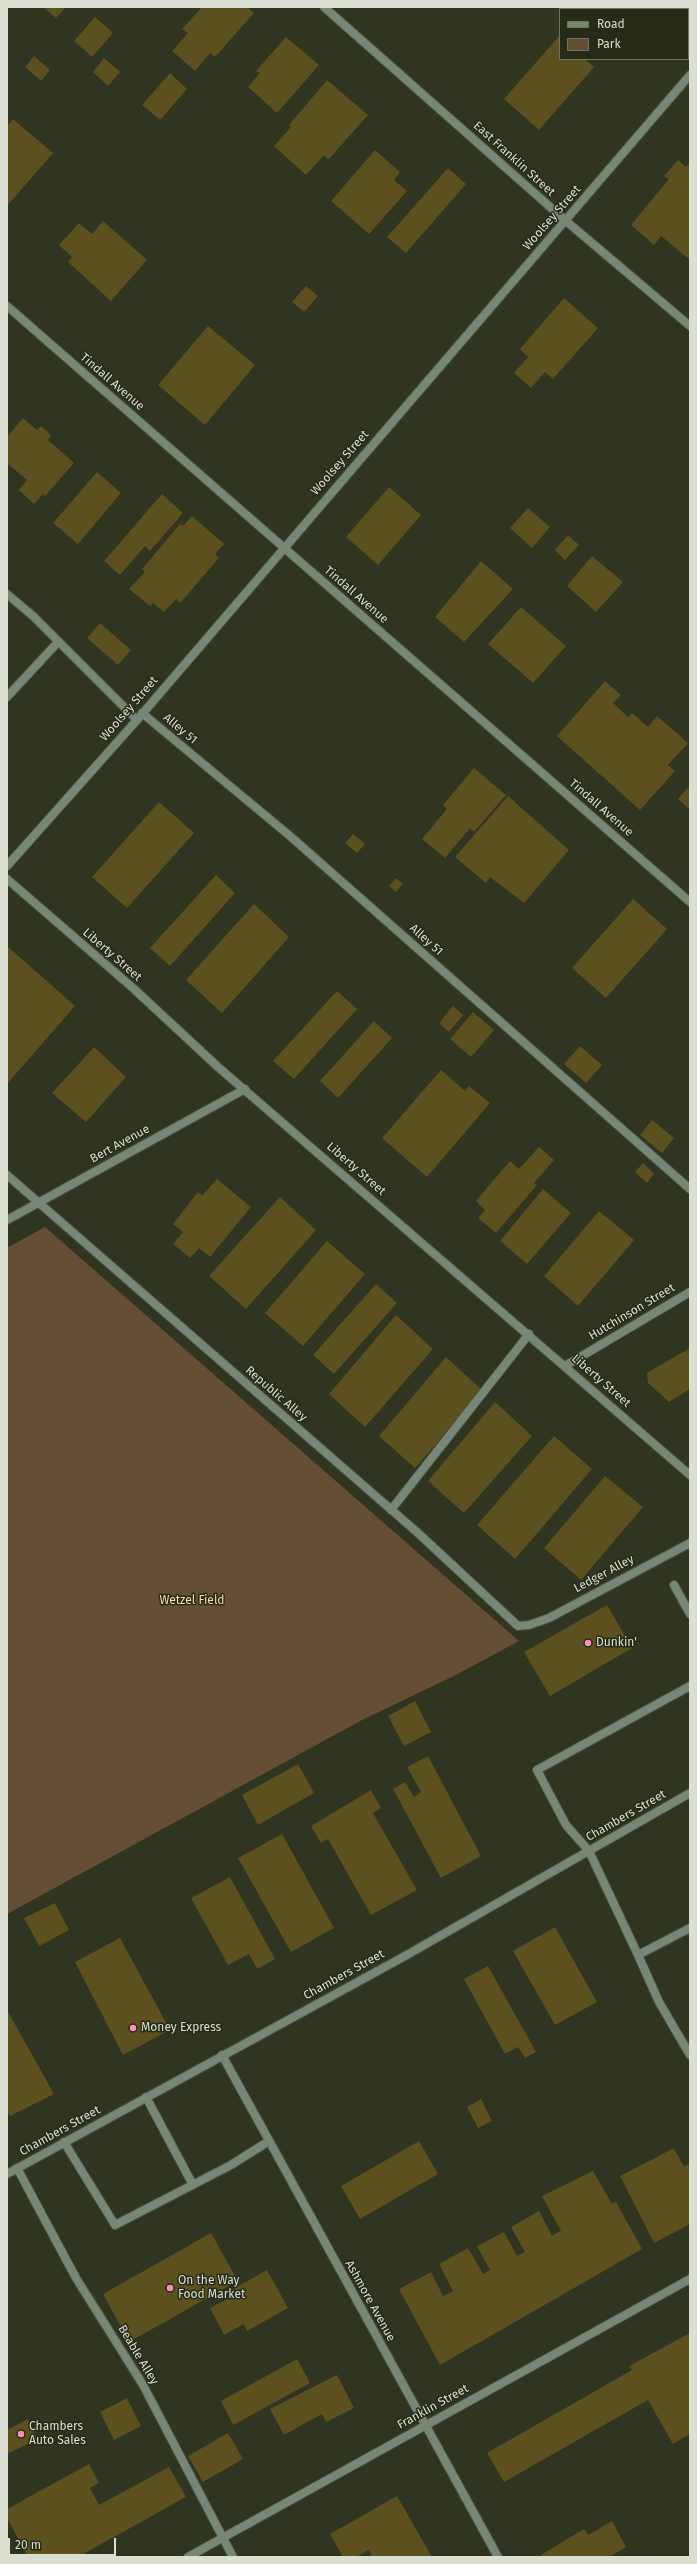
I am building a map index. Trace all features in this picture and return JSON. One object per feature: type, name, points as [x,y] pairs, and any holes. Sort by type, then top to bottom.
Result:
[{"type":"street","name":"East Franklin Street","points":[[324,7],[566,221],[690,326]]},
{"type":"street","name":"Woolsey Street","points":[[7,866],[137,720],[283,547],[566,221],[690,75]]},
{"type":"street","name":"Tindall Avenue","points":[[7,306],[690,902]]},
{"type":"street","points":[[7,594],[137,720]]},
{"type":"street","points":[[7,697],[58,642]]},
{"type":"street","name":"Alley 51","points":[[142,713],[290,836],[690,1190]]},
{"type":"street","name":"Liberty Street","points":[[7,879],[245,1089],[690,1475]]},
{"type":"street","name":"Bert Avenue","points":[[7,1220],[245,1089]]},
{"type":"street","name":"Republic Alley","points":[[7,1175],[392,1510],[518,1626],[529,1625]]},
{"type":"street","name":"Hutchinson Street","points":[[565,1366],[690,1292]]},
{"type":"street","points":[[392,1510],[529,1334]]},
{"type":"street","name":"Ledger Alley","points":[[529,1625],[549,1618],[690,1543]]},
{"type":"street","points":[[674,1585],[690,1614]]},
{"type":"street","points":[[690,1686],[538,1770],[566,1825],[589,1851],[659,2002],[690,2054]]},
{"type":"street","name":"Chambers Street","points":[[7,2174],[405,1956],[690,1793]]},
{"type":"street","points":[[638,1955],[690,1928]]},
{"type":"street","name":"Ashmore Avenue","points":[[222,2055],[424,2425],[498,2557]]},
{"type":"street","points":[[146,2097],[193,2185]]},
{"type":"street","points":[[64,2142],[115,2225],[193,2185],[269,2141]]},
{"type":"street","name":"Beable Alley","points":[[17,2168],[76,2278],[143,2384],[233,2557]]},
{"type":"street","name":"Franklin Street","points":[[188,2557],[690,2279]]},
{"type":"green space","name":"Wetzel Field","points":[[45,1227],[519,1641],[454,1676],[362,1720],[7,1914],[7,1248]]},
{"type":"building","points":[[43,7],[66,7],[56,18]]},
{"type":"building","points":[[202,7],[247,7],[254,13],[215,57],[210,53],[195,71],[172,51],[188,33],[182,29]]},
{"type":"building","points":[[627,7],[628,8],[570,8]]},
{"type":"building","points":[[95,17],[113,33],[92,57],[74,41]]},
{"type":"building","points":[[559,36],[559,60],[586,60],[594,67],[539,130],[504,99]]},
{"type":"building","points":[[286,37],[319,65],[277,113],[248,87],[260,73],[256,71]]},
{"type":"building","points":[[34,56],[50,70],[41,81],[25,67]]},
{"type":"building","points":[[104,58],[120,72],[108,86],[93,72]]},
{"type":"building","points":[[170,73],[187,89],[160,120],[142,105]]},
{"type":"building","points":[[327,80],[368,115],[328,160],[324,155],[306,175],[274,146],[291,127],[289,125]]},
{"type":"building","points":[[13,119],[53,153],[7,206],[7,126]]},
{"type":"building","points":[[375,150],[400,172],[394,180],[407,191],[369,234],[331,201]]},
{"type":"building","points":[[678,160],[686,167],[690,162],[690,260],[661,236],[654,245],[631,225],[669,179],[664,176]]},
{"type":"building","points":[[448,168],[466,184],[406,253],[387,237]]},
{"type":"building","points":[[103,221],[147,260],[111,301],[68,262],[72,257],[59,245],[79,223],[92,234]]},
{"type":"building","points":[[306,286],[318,296],[304,312],[292,302]]},
{"type":"building","points":[[564,298],[598,328],[553,379],[545,372],[531,388],[514,373],[528,357],[520,349]]},
{"type":"building","points":[[208,326],[255,365],[205,425],[158,385]]},
{"type":"building","points":[[23,418],[37,430],[41,426],[51,435],[48,440],[74,463],[45,496],[43,494],[34,504],[19,490],[27,480],[7,463],[7,437]]},
{"type":"building","points":[[97,472],[121,493],[78,544],[53,523]]},
{"type":"building","points":[[389,487],[421,515],[378,565],[346,537]]},
{"type":"building","points":[[162,494],[183,513],[150,551],[145,546],[120,575],[104,561]]},
{"type":"building","points":[[528,508],[550,527],[532,548],[510,528]]},
{"type":"building","points":[[192,516],[224,544],[215,554],[219,558],[180,603],[176,599],[164,612],[153,603],[150,606],[129,589],[145,572],[142,569],[180,524],[183,526]]},
{"type":"building","points":[[568,535],[579,545],[565,560],[555,550]]},
{"type":"building","points":[[592,556],[623,582],[596,612],[567,586]]},
{"type":"building","points":[[481,561],[513,589],[464,642],[435,617]]},
{"type":"building","points":[[521,607],[566,646],[533,683],[488,644]]},
{"type":"building","points":[[100,623],[131,650],[118,665],[87,638]]},
{"type":"building","points":[[605,681],[621,695],[613,703],[628,717],[632,713],[648,727],[657,716],[688,743],[668,765],[675,771],[640,810],[557,736]]},
{"type":"building","points":[[474,768],[506,795],[474,832],[470,828],[445,858],[422,839],[447,809],[443,805]]},
{"type":"building","points":[[690,785],[690,810],[678,799]]},
{"type":"building","points":[[508,796],[569,850],[524,903],[490,877],[486,883],[455,857]]},
{"type":"building","points":[[159,802],[194,833],[127,908],[92,877]]},
{"type":"building","points":[[353,834],[365,844],[357,853],[345,843]]},
{"type":"building","points":[[216,875],[235,893],[170,966],[150,948]]},
{"type":"building","points":[[396,878],[403,884],[396,892],[389,886]]},
{"type":"building","points":[[633,899],[667,929],[606,998],[572,968]]},
{"type":"building","points":[[254,904],[289,937],[222,1013],[186,980]]},
{"type":"building","points":[[7,946],[75,1006],[7,1084]]},
{"type":"building","points":[[337,991],[357,1009],[294,1079],[273,1061]]},
{"type":"building","points":[[453,1006],[463,1015],[449,1032],[439,1023]]},
{"type":"building","points":[[473,1012],[494,1030],[471,1057],[450,1039]]},
{"type":"building","points":[[374,1021],[392,1038],[338,1098],[320,1081]]},
{"type":"building","points":[[580,1046],[602,1065],[586,1083],[564,1064]]},
{"type":"building","points":[[94,1047],[126,1077],[86,1122],[52,1093]]},
{"type":"building","points":[[441,1070],[465,1091],[469,1086],[490,1103],[427,1177],[382,1138]]},
{"type":"building","points":[[652,1120],[674,1138],[662,1153],[640,1135]]},
{"type":"building","points":[[539,1147],[554,1160],[534,1183],[537,1185],[496,1233],[478,1218],[485,1210],[476,1201],[510,1161],[519,1169]]},
{"type":"building","points":[[643,1163],[654,1174],[647,1183],[635,1172]]},
{"type":"building","points":[[217,1179],[251,1207],[210,1257],[199,1248],[190,1258],[173,1244],[183,1232],[173,1224],[198,1192],[202,1196]]},
{"type":"building","points":[[543,1189],[571,1213],[527,1264],[500,1241]]},
{"type":"building","points":[[280,1197],[316,1230],[246,1309],[209,1276]]},
{"type":"building","points":[[599,1211],[634,1240],[578,1306],[544,1276]]},
{"type":"building","points":[[327,1241],[365,1274],[303,1346],[265,1313]]},
{"type":"building","points":[[376,1284],[397,1303],[334,1374],[313,1355]]},
{"type":"building","points":[[396,1315],[433,1349],[365,1427],[329,1394]]},
{"type":"building","points":[[690,1348],[690,1389],[669,1402],[648,1383],[647,1373]]},
{"type":"building","points":[[446,1357],[483,1391],[415,1468],[379,1436]]},
{"type":"building","points":[[495,1402],[532,1436],[464,1513],[428,1481]]},
{"type":"building","points":[[554,1436],[592,1469],[515,1559],[477,1525]]},
{"type":"building","points":[[605,1476],[643,1507],[581,1580],[544,1548]]},
{"type":"building","points":[[607,1605],[632,1648],[550,1696],[524,1652]]},
{"type":"building","points":[[415,1701],[431,1732],[404,1746],[388,1716]]},
{"type":"building","points":[[428,1756],[481,1856],[441,1878],[393,1789],[405,1782],[414,1797],[421,1792],[407,1767]]},
{"type":"building","points":[[298,1764],[314,1793],[258,1825],[242,1795]]},
{"type":"building","points":[[371,1790],[381,1808],[373,1813],[417,1890],[371,1915],[328,1839],[321,1843],[311,1826]]},
{"type":"building","points":[[282,1834],[334,1928],[291,1952],[238,1858]]},
{"type":"building","points":[[230,1877],[275,1959],[257,1969],[249,1954],[228,1965],[191,1898]]},
{"type":"building","points":[[55,1903],[69,1930],[39,1946],[24,1918]]},
{"type":"building","points":[[555,1927],[597,2002],[555,2025],[513,1951]]},
{"type":"building","points":[[120,1938],[170,2030],[123,2055],[75,1962]]},
{"type":"building","points":[[488,1966],[536,2052],[525,2058],[518,2047],[505,2054],[464,1979]]},
{"type":"building","points":[[7,2010],[54,2094],[10,2116],[7,2111]]},
{"type":"building","points":[[481,2099],[492,2121],[478,2128],[467,2107]]},
{"type":"building","points":[[419,2141],[438,2174],[360,2219],[341,2186]]},
{"type":"building","points":[[674,2148],[684,2167],[690,2163],[690,2224],[654,2243],[620,2176]]},
{"type":"building","points":[[593,2171],[612,2204],[616,2202],[642,2249],[440,2365],[399,2289],[431,2272],[443,2296],[453,2291],[439,2264],[468,2248],[483,2274],[490,2270],[477,2246],[504,2232],[517,2256],[525,2252],[511,2227],[539,2211],[552,2236],[561,2231],[542,2196]]},
{"type":"building","name":"On the Way Food Market","points":[[211,2233],[238,2281],[129,2342],[103,2294]]},
{"type":"building","points":[[267,2270],[288,2308],[247,2331],[244,2324],[224,2335],[210,2308],[229,2298],[226,2293]]},
{"type":"building","points":[[690,2333],[690,2434],[673,2444],[648,2400],[504,2482],[487,2453],[632,2370],[629,2366]]},
{"type":"building","points":[[297,2359],[310,2383],[233,2425],[221,2401]]},
{"type":"building","points":[[337,2375],[354,2408],[326,2422],[322,2414],[284,2435],[270,2409]]},
{"type":"building","points":[[127,2398],[141,2426],[114,2440],[100,2412]]},
{"type":"building","name":"Chambers Auto Sales","points":[[28,2419],[37,2439],[7,2454],[7,2430]]},
{"type":"building","points":[[228,2433],[243,2459],[203,2482],[188,2456]]},
{"type":"building","points":[[89,2464],[99,2483],[90,2488],[99,2505],[169,2467],[186,2497],[78,2557],[28,2557],[7,2518],[7,2509]]},
{"type":"building","points":[[397,2496],[432,2557],[372,2557],[369,2550],[356,2557],[343,2557],[330,2534]]},
{"type":"building","points":[[612,2521],[626,2547],[609,2557],[542,2557],[541,2555],[584,2529],[588,2535]]},
{"type":"place","name":"Dunkin'","points":[[588,1643]]},
{"type":"place","name":"Money Express","points":[[133,2028]]},
{"type":"place","name":"On the Way Food Market","points":[[170,2288]]},
{"type":"place","name":"Chambers Auto Sales","points":[[21,2434]]}]
